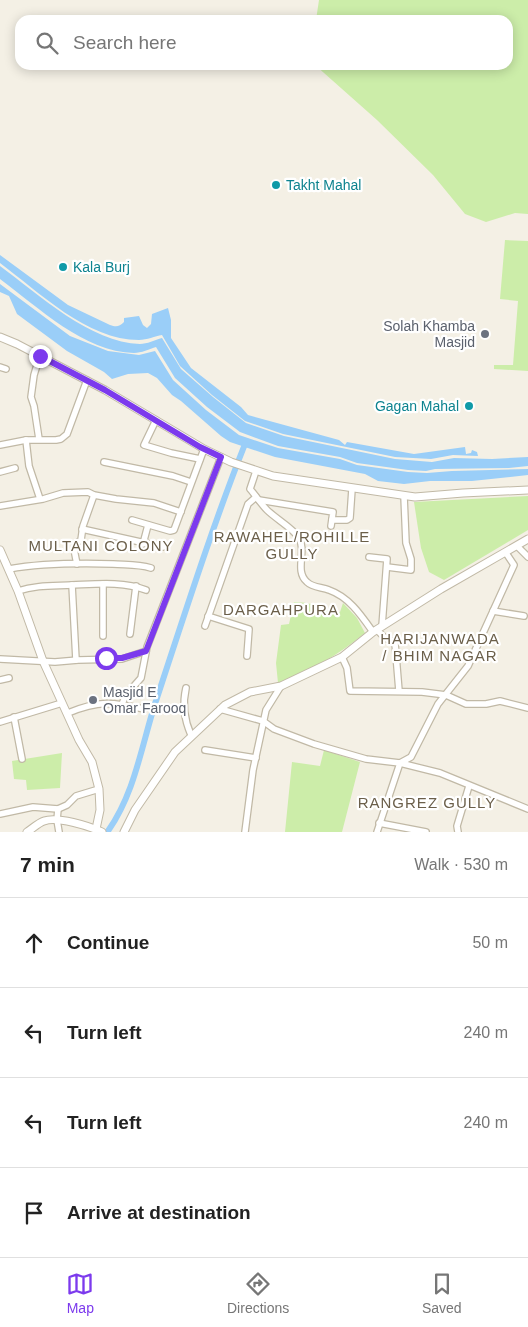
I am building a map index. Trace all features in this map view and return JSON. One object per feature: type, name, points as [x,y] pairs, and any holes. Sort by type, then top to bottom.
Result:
[{"type":"street","points":[[0,337],[18,344],[87,380],[204,449],[231,462],[273,476],[415,497],[528,490]]},
{"type":"street","points":[[39,439],[31,397],[34,375],[40,356]]},
{"type":"street","points":[[0,445],[26,440],[61,439],[67,434],[87,380]]},
{"type":"street","points":[[156,420],[144,445],[200,459]]},
{"type":"street","points":[[26,440],[29,466],[40,499]]},
{"type":"street","points":[[132,520],[170,531],[174,530],[204,449]]},
{"type":"street","points":[[122,704],[126,695],[141,678],[146,651],[221,457]]},
{"type":"street","points":[[104,462],[173,476],[191,482]]},
{"type":"street","points":[[0,472],[15,468]]},
{"type":"street","points":[[254,470],[250,489],[266,509],[298,536],[303,546],[300,561],[302,576],[306,582],[312,586],[330,590],[344,598],[384,637],[395,643],[399,691]]},
{"type":"street","points":[[205,626],[248,504],[258,498],[333,512],[332,523],[350,518],[352,489]]},
{"type":"street","points":[[0,506],[76,491],[154,503],[181,512]]},
{"type":"street","points":[[77,564],[74,547],[81,540],[82,529],[94,495]]},
{"type":"street","points":[[387,568],[411,570],[411,559],[406,543],[404,496]]},
{"type":"street","points":[[143,544],[148,524]]},
{"type":"street","points":[[82,529],[163,547]]},
{"type":"street","points":[[124,832],[135,810],[174,752],[225,704],[250,692],[280,686],[342,657],[377,629],[441,589],[528,539]]},
{"type":"street","points":[[517,546],[528,557]]},
{"type":"street","points":[[0,550],[18,591],[43,661],[79,740],[92,762],[99,789],[99,830],[57,820],[43,821],[27,832]]},
{"type":"street","points":[[377,832],[400,763],[411,757],[438,704],[468,666],[494,610],[514,565],[506,553]]},
{"type":"street","points":[[369,558],[388,559],[377,629]]},
{"type":"street","points":[[9,569],[28,566],[77,564],[133,564],[151,568]]},
{"type":"street","points":[[18,591],[34,586],[104,584],[136,586],[146,590]]},
{"type":"street","points":[[103,636],[104,584]]},
{"type":"street","points":[[72,585],[76,660]]},
{"type":"street","points":[[130,634],[136,586]]},
{"type":"street","points":[[494,610],[524,616]]},
{"type":"street","points":[[208,616],[249,629],[247,656]]},
{"type":"street","points":[[0,659],[55,662],[122,658],[146,651]]},
{"type":"street","points":[[342,657],[347,668],[350,691],[399,691],[446,695],[466,704],[486,704],[500,701],[528,708]]},
{"type":"street","points":[[0,680],[9,678]]},
{"type":"street","points":[[245,832],[263,721],[266,710],[280,686]]},
{"type":"street","points":[[186,688],[183,702],[186,725],[191,735]]},
{"type":"street","points":[[0,722],[62,703]]},
{"type":"street","points":[[68,713],[103,703],[122,704],[144,709]]},
{"type":"street","points":[[220,709],[263,721],[274,729],[314,744],[366,759],[400,763],[440,773],[528,810]]},
{"type":"street","points":[[14,717],[22,758]]},
{"type":"street","points":[[205,750],[256,758]]},
{"type":"street","points":[[458,832],[469,786]]},
{"type":"street","points":[[0,814],[34,807],[58,809],[67,805],[79,794],[99,789]]},
{"type":"street","points":[[58,809],[59,832]]},
{"type":"street","points":[[379,823],[426,832]]},
{"type":"green space","points":[[319,0],[528,0],[528,214],[515,213],[486,222],[465,214],[433,175],[377,120],[321,70],[513,70],[513,15],[317,15]]},
{"type":"green space","points":[[505,240],[528,241],[528,371],[494,369],[494,365],[513,365],[518,301],[500,299]]},
{"type":"green space","points":[[528,496],[528,530],[444,580],[429,572],[421,548],[414,502]]},
{"type":"green space","points":[[294,602],[312,604],[322,610],[340,612],[343,603],[357,618],[365,633],[324,662],[278,683],[276,663],[281,625],[289,624]]},
{"type":"green space","points":[[324,750],[360,762],[342,832],[285,832],[292,762],[320,766]]},
{"type":"green space","points":[[62,753],[60,788],[27,790],[26,780],[14,779],[12,761]]},
{"type":"water","points":[[0,255],[68,305],[110,325],[119,326],[124,322],[124,318],[139,316],[143,325],[147,328],[151,324],[152,314],[168,308],[171,320],[171,338],[191,368],[241,407],[248,415],[339,440],[345,445],[347,442],[414,454],[465,447],[466,454],[471,453],[472,450],[477,452],[478,456],[453,455],[431,459],[395,457],[283,434],[245,421],[180,366],[162,335],[142,340],[120,338],[82,323],[47,300],[0,263]]},
{"type":"water","points":[[0,266],[48,303],[84,326],[103,335],[121,342],[140,344],[162,338],[181,369],[246,423],[284,436],[395,459],[432,462],[454,458],[492,459],[528,457],[528,466],[435,469],[426,471],[408,470],[357,463],[340,457],[278,446],[240,432],[207,407],[175,378],[156,347],[137,353],[115,351],[80,337],[62,326],[0,279]]},
{"type":"water","points":[[0,284],[70,336],[108,351],[139,355],[155,351],[173,380],[206,410],[239,435],[278,448],[340,459],[357,465],[427,473],[528,469],[528,475],[472,481],[430,481],[404,484],[378,481],[365,474],[275,457],[230,442],[172,395],[157,378],[148,373],[128,374],[112,379],[104,372],[67,351],[17,314],[9,296],[0,292]]},
{"type":"waterway","points":[[108,831],[131,787],[154,707],[245,444]]},
{"type":"place","name":"Takht Mahal","points":[[276,185]]},
{"type":"place","name":"Kala Burj","points":[[63,267]]},
{"type":"place","name":"Solah Khamba Masjid","points":[[485,334]]},
{"type":"place","name":"Gagan Mahal","points":[[469,406]]},
{"type":"place","name":"Masjid E Omar Farooq","points":[[93,700]]},
{"type":"district","name":"MULTANI COLONY","points":[[101,546]]},
{"type":"district","name":"RAWAHEL/ROHILLE GULLY","points":[[292,546]]},
{"type":"district","name":"DARGAHPURA","points":[[281,610]]},
{"type":"district","name":"HARIJANWADA / BHIM NAGAR","points":[[440,648]]},
{"type":"district","name":"RANGREZ GULLY","points":[[427,803]]},
{"type":"route","points":[[40,356],[105,390],[200,447],[221,457],[146,651],[122,658],[106,658]]}]
